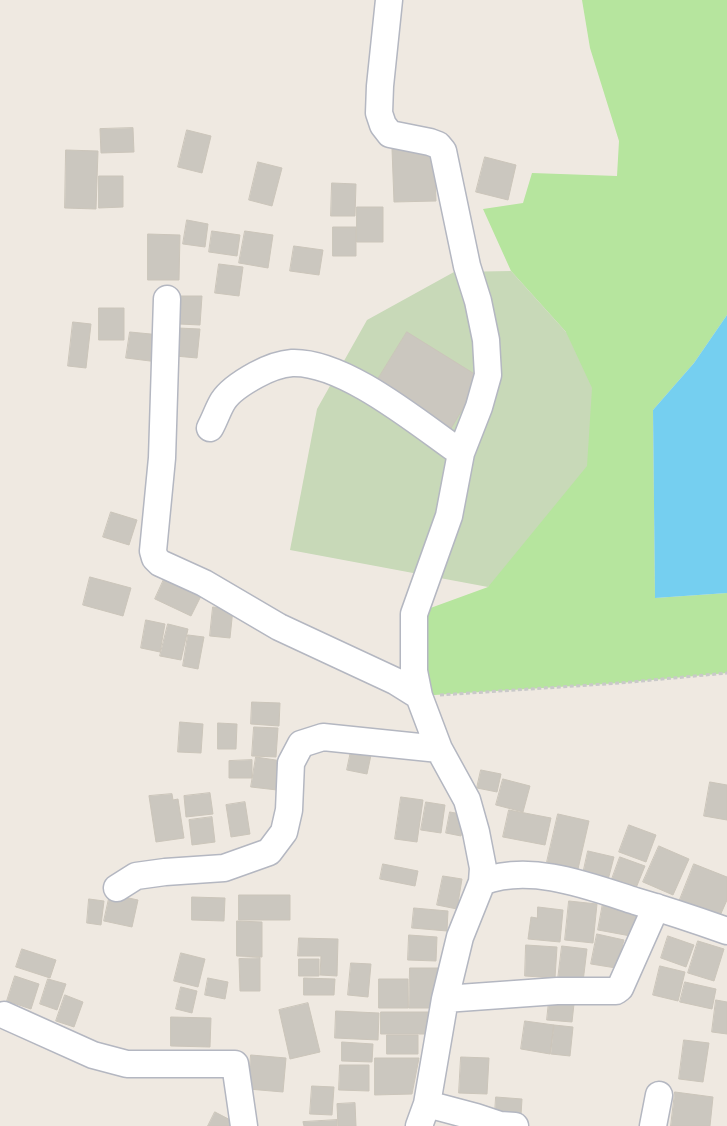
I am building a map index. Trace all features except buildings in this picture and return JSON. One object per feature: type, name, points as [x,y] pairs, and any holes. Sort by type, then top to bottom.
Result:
[{"type":"street","points":[[389,0],[379,112],[383,125],[390,134],[430,142],[438,145],[443,151],[467,266],[478,301],[486,340],[488,374],[479,407],[461,453],[449,516],[414,614],[414,671],[419,696],[439,749],[467,800],[481,852],[483,868],[482,882],[460,938],[445,999],[423,1115],[476,1116],[500,1125],[516,1126]]},
{"type":"street","points":[[167,299],[162,458],[154,558],[160,563],[204,583],[280,627],[395,681],[419,696]]},
{"type":"street","points":[[210,428],[224,399],[244,381],[269,368],[291,363],[306,364],[335,371],[349,378],[461,453]]},
{"type":"street","points":[[117,888],[136,876],[224,868],[269,852],[284,832],[289,810],[291,763],[301,744],[323,737],[439,749]]},
{"type":"street","points":[[482,882],[496,876],[544,875],[576,882],[727,930]]},
{"type":"street","points":[[445,999],[557,991],[616,991],[620,988],[656,907]]},
{"type":"street","points":[[4,1015],[93,1055],[127,1064],[235,1064],[244,1126]]},
{"type":"street","points":[[653,1126],[659,1095]]},
{"type":"path","points":[[419,696],[620,683],[727,673]]},
{"type":"green space","points":[[582,0],[727,0],[727,315],[694,363],[653,410],[655,598],[727,593],[727,673],[620,683],[419,696],[414,614],[488,587],[566,332],[511,271],[483,209],[523,203],[532,173],[617,176],[619,141],[590,48]]},
{"type":"green space","points":[[511,271],[566,332],[592,388],[587,466],[488,587],[290,550],[317,409],[367,320],[454,272]]},
{"type":"water","points":[[727,315],[727,593],[655,598],[653,410],[694,363]]}]
